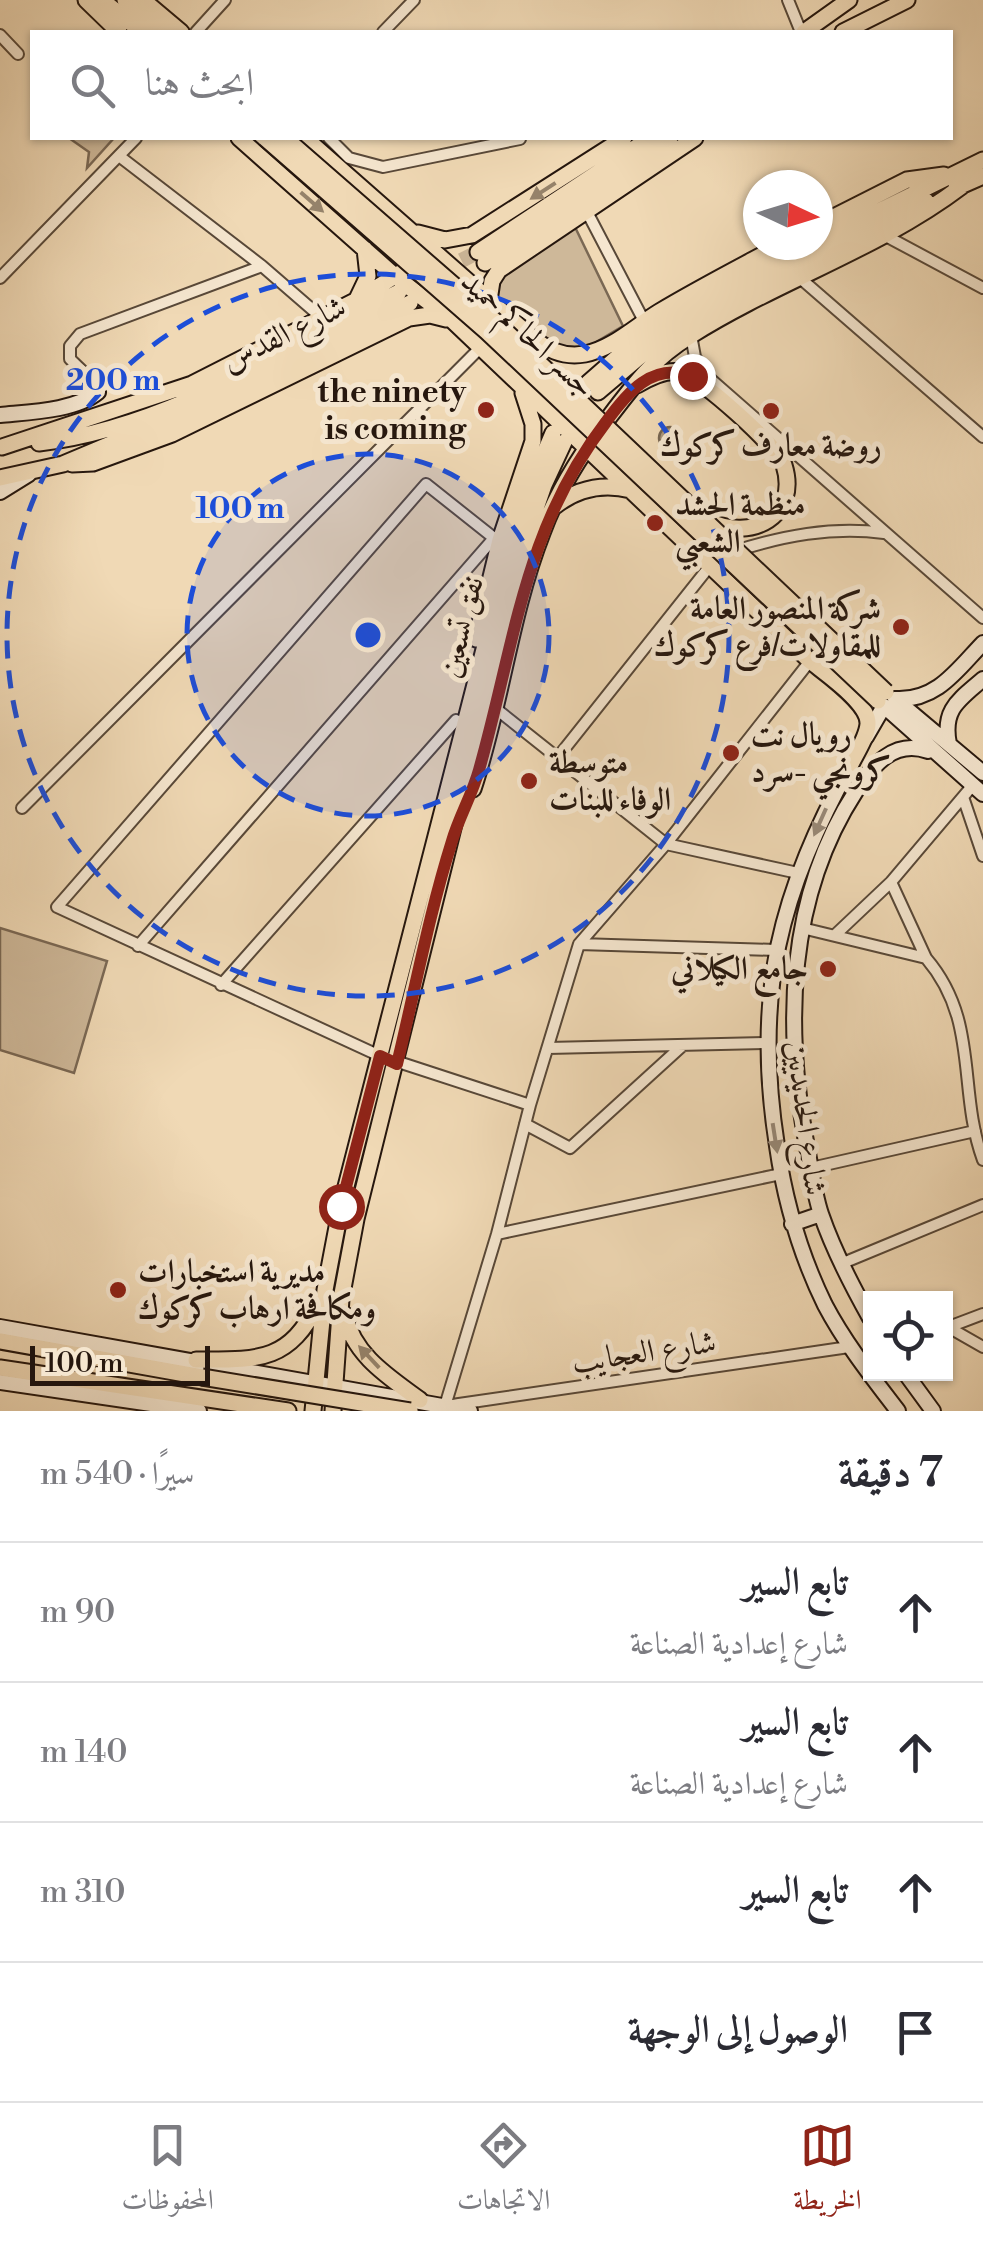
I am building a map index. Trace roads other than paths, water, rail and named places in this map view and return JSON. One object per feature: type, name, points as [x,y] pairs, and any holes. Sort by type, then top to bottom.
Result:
[{"type":"main road","points":[[86,0],[118,30]]},
{"type":"main road","points":[[102,0],[140,30]]},
{"type":"main road","points":[[124,0],[160,30]]},
{"type":"main road","points":[[143,0],[179,30]]},
{"type":"main road","points":[[805,30],[850,0]]},
{"type":"main road","points":[[848,30],[907,0]]},
{"type":"main road","points":[[241,140],[365,249],[402,290],[453,321],[810,661],[863,706],[868,728],[850,768]]},
{"type":"main road","name":"جسر الحاكم حميد","points":[[267,140],[486,331],[886,700]]},
{"type":"main road","name":"جسر الحاكم حميد","points":[[287,140],[496,322],[700,515],[886,700]]},
{"type":"main road","points":[[308,140],[547,350],[586,354],[606,346],[754,260]]},
{"type":"main road","points":[[1,447],[192,384],[355,301],[402,290],[430,248],[481,231],[621,140]]},
{"type":"main road","points":[[647,140],[482,258],[667,140]]},
{"type":"main road","points":[[490,301],[492,281],[499,270],[692,140]]},
{"type":"main road","points":[[833,235],[982,173]]},
{"type":"main road","points":[[833,217],[907,180],[957,181]]},
{"type":"main road","points":[[313,1411],[324,1290],[341,1206],[380,1056],[445,838],[475,784],[531,564],[552,508],[586,447],[652,362],[691,335],[939,204],[957,181]]},
{"type":"main road","points":[[833,246],[957,181]]},
{"type":"main road","points":[[410,230],[446,240]]},
{"type":"main road","points":[[355,301],[368,276],[365,249]]},
{"type":"main road","points":[[782,260],[636,341],[593,388],[680,328],[807,260]]},
{"type":"main road","name":"شارع القدس","points":[[179,410],[402,290]]},
{"type":"main road","points":[[63,464],[93,463],[132,451],[218,414],[409,318],[430,315],[453,321]]},
{"type":"main road","points":[[626,394],[642,382],[671,372],[692,376],[768,442],[782,461],[785,496],[777,512],[755,528],[723,527],[700,515]]},
{"type":"main road","points":[[333,1411],[342,1299],[356,1219],[397,1064],[445,838],[444,773],[497,539],[533,440],[529,407],[516,380]]},
{"type":"main road","points":[[1,447],[95,433],[179,410]]},
{"type":"main road","points":[[0,478],[63,464],[179,410]]},
{"type":"main road","name":"نفق تسعين","points":[[445,838],[523,546],[559,438]]},
{"type":"main road","points":[[552,508],[589,488],[632,490]]},
{"type":"main road","points":[[196,1360],[245,1360],[276,1353],[298,1338],[324,1290]]},
{"type":"main road","points":[[342,1299],[348,1327],[362,1352],[415,1405]]},
{"type":"main road","points":[[0,1340],[202,1377],[415,1405]]},
{"type":"main road","points":[[0,1368],[198,1404],[288,1411]]},
{"type":"street","points":[[198,30],[224,0]]},
{"type":"street","points":[[385,30],[414,0]]},
{"type":"street","points":[[788,0],[801,30]]},
{"type":"street","points":[[0,35],[18,54]]},
{"type":"street","points":[[0,278],[134,140]]},
{"type":"street","points":[[331,140],[348,158],[383,168],[515,140]]},
{"type":"street","points":[[119,156],[262,266],[322,318]]},
{"type":"street","points":[[586,210],[644,321]]},
{"type":"street","points":[[883,235],[983,288]]},
{"type":"street","points":[[0,415],[96,395],[96,385],[70,359],[70,346],[80,334],[262,266]]},
{"type":"street","points":[[800,278],[983,436]]},
{"type":"street","points":[[691,335],[694,357],[708,376],[983,618]]},
{"type":"street","points":[[22,808],[480,347]]},
{"type":"street","points":[[0,492],[32,473]]},
{"type":"street","points":[[138,946],[497,539],[426,484],[57,907],[138,946],[397,1064],[530,1105]]},
{"type":"street","points":[[558,757],[710,565],[734,551],[798,535],[833,530],[884,533]]},
{"type":"street","points":[[886,700],[911,700],[936,692],[983,644]]},
{"type":"street","points":[[446,1406],[530,1105],[580,944],[666,844],[810,661]]},
{"type":"street","points":[[983,679],[954,705],[946,728],[950,744],[976,787],[983,856]]},
{"type":"street","points":[[886,700],[950,744]]},
{"type":"street","points":[[886,700],[937,755],[976,787]]},
{"type":"street","name":"شارع الحديديين","points":[[886,700],[829,802],[798,874],[776,950],[766,1042],[769,1098],[792,1224],[817,1288],[849,1347],[898,1411]]},
{"type":"street","points":[[495,708],[666,844],[798,874]]},
{"type":"street","points":[[221,984],[456,720]]},
{"type":"street","name":"شارع الحديديين","points":[[863,1304],[821,1214],[799,1106],[792,989],[802,928],[845,808],[868,773],[897,749],[915,747],[937,755]]},
{"type":"street","points":[[835,935],[891,882],[976,787]]},
{"type":"street","points":[[891,882],[926,958],[945,981],[958,1012],[983,1160]]},
{"type":"street","points":[[802,928],[926,958]]},
{"type":"street","points":[[580,944],[776,950]]},
{"type":"street","points":[[770,988],[792,989]]},
{"type":"street","points":[[548,1048],[766,1042]]},
{"type":"street","points":[[525,1124],[570,1148],[682,1045]]},
{"type":"street","points":[[811,1168],[976,1131]]},
{"type":"street","points":[[497,1234],[781,1174]]},
{"type":"street","points":[[843,1263],[983,1205]]},
{"type":"street","points":[[792,1224],[821,1214]]},
{"type":"street","points":[[953,1326],[983,1314]]},
{"type":"street","points":[[0,1327],[196,1360],[415,1405],[470,1411]]},
{"type":"street","points":[[953,1331],[983,1347]]},
{"type":"street","name":"شارع العجايب","points":[[446,1406],[849,1347]]},
{"type":"street","points":[[911,1381],[933,1411]]},
{"type":"street","points":[[0,1382],[92,1403],[153,1408],[198,1404]]},
{"type":"tunnel","points":[[441,271],[478,252]]},
{"type":"place","name":"the ninety is coming","points":[[486,410]]},
{"type":"place","name":"روضة معارف كركوك","points":[[771,411]]},
{"type":"place","name":"منظمة الحشد الشعبي","points":[[655,523]]},
{"type":"place","name":"شركة المنصور العامة للمقاولات/فرع كركوك","points":[[901,627]]},
{"type":"place","name":"رويال نت كرونجي -سرد","points":[[731,753]]},
{"type":"place","name":"متوسطة الوفاء للبنات","points":[[529,781]]},
{"type":"place","name":"جامع الكيلاني","points":[[828,969]]},
{"type":"place","name":"مديرية استخبارات ومكافحة ارهاب كركوك","points":[[118,1290]]}]
